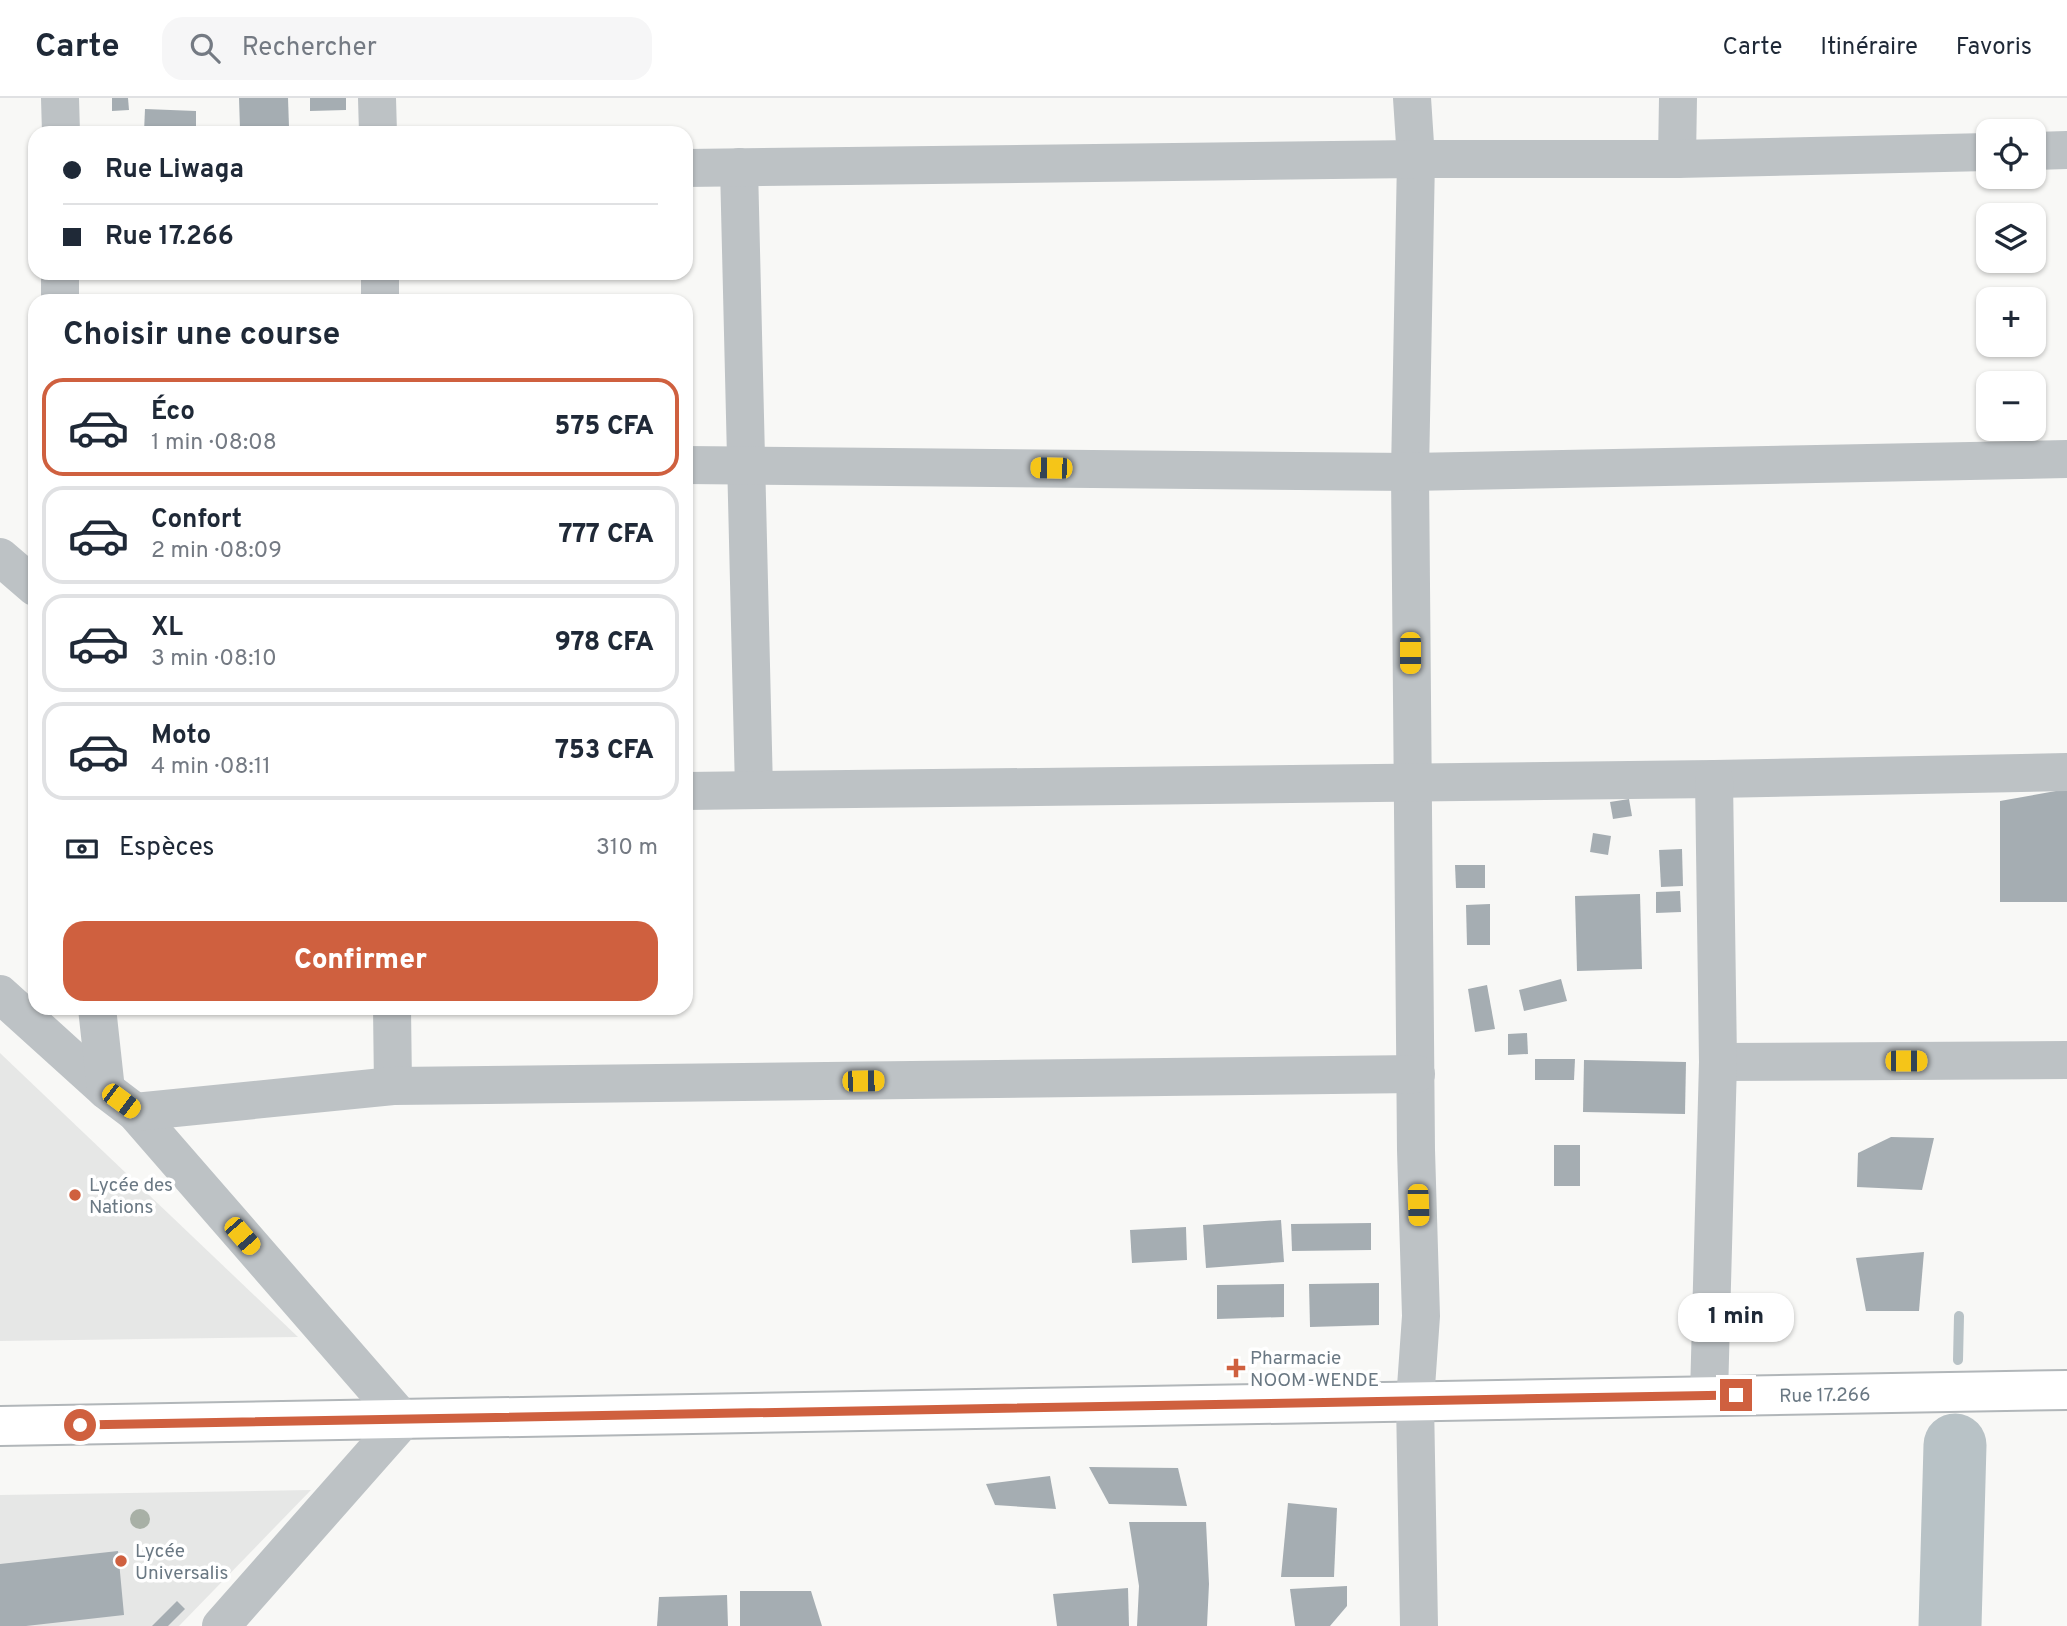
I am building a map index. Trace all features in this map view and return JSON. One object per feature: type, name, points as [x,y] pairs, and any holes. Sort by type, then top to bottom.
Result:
[{"type":"main road","name":"Rue 17.266","points":[[0,1426],[2067,1390]]},
{"type":"street","points":[[60,98],[61,126]]},
{"type":"street","points":[[377,98],[378,126]]},
{"type":"street","points":[[1412,98],[1416,159],[1410,472],[1411,782],[1421,1316],[1415,1401],[1419,1626]]},
{"type":"street","points":[[1677,159],[1678,98]]},
{"type":"street","points":[[2046,151],[2067,150]]},
{"type":"street","points":[[693,168],[1416,159],[1677,159],[1976,152]]},
{"type":"street","points":[[739,167],[754,790]]},
{"type":"street","points":[[693,465],[1410,472],[2067,459]]},
{"type":"street","points":[[0,557],[28,581]]},
{"type":"street","points":[[693,791],[1714,779],[2067,772]]},
{"type":"street","points":[[1709,1395],[1718,1062],[1714,779]]},
{"type":"street","points":[[0,994],[106,1090],[135,1112],[403,1420],[221,1626]]},
{"type":"street","points":[[98,1015],[106,1090]]},
{"type":"street","points":[[392,1015],[393,1086]]},
{"type":"street","points":[[1718,1062],[2067,1059]]},
{"type":"street","points":[[135,1112],[393,1086],[1416,1074]]},
{"type":"shaded area","name":"Lycée des Nations","points":[[0,1053],[298,1337],[0,1341]]},
{"type":"shaded area","name":"Lycée Universalis","points":[[311,1490],[179,1626],[0,1626],[0,1495]]},
{"type":"building","points":[[112,98],[128,98],[129,110],[112,111]]},
{"type":"building","points":[[239,98],[288,98],[289,126],[240,126]]},
{"type":"building","points":[[310,98],[346,98],[346,110],[310,111]]},
{"type":"building","points":[[145,109],[196,111],[196,126],[144,126]]},
{"type":"building","points":[[2067,789],[2067,902],[2000,902],[2000,801]]},
{"type":"building","points":[[1629,799],[1632,816],[1613,819],[1610,802]]},
{"type":"building","points":[[1593,833],[1611,836],[1608,855],[1590,852]]},
{"type":"building","points":[[1682,849],[1683,886],[1661,887],[1659,850]]},
{"type":"building","points":[[1455,865],[1485,865],[1485,888],[1456,888]]},
{"type":"building","points":[[1680,891],[1681,912],[1656,913],[1656,892]]},
{"type":"building","points":[[1640,894],[1642,969],[1577,971],[1575,896]]},
{"type":"building","points":[[1490,904],[1490,945],[1467,945],[1466,905]]},
{"type":"building","points":[[1561,979],[1567,1001],[1524,1011],[1519,990]]},
{"type":"building","points":[[1487,985],[1495,1029],[1475,1032],[1468,989]]},
{"type":"building","points":[[1527,1033],[1528,1054],[1508,1055],[1508,1034]]},
{"type":"building","points":[[1535,1059],[1575,1059],[1574,1080],[1535,1080]]},
{"type":"building","points":[[1584,1060],[1686,1062],[1685,1114],[1583,1112]]},
{"type":"building","points":[[1891,1137],[1934,1138],[1922,1190],[1857,1187],[1858,1153]]},
{"type":"building","points":[[1554,1145],[1580,1145],[1580,1186],[1554,1186]]},
{"type":"building","points":[[1281,1220],[1284,1262],[1206,1268],[1203,1225]]},
{"type":"building","points":[[1371,1223],[1371,1250],[1292,1251],[1291,1224]]},
{"type":"building","points":[[1186,1227],[1187,1260],[1132,1263],[1130,1230]]},
{"type":"building","points":[[1924,1252],[1919,1311],[1866,1311],[1856,1258]]},
{"type":"building","points":[[1379,1283],[1379,1325],[1310,1327],[1309,1284]]},
{"type":"building","points":[[1284,1284],[1284,1317],[1217,1319],[1217,1285]]},
{"type":"building","points":[[1089,1467],[1178,1468],[1187,1506],[1109,1504]]},
{"type":"building","points":[[1050,1476],[1056,1509],[995,1505],[986,1484]]},
{"type":"building","points":[[1288,1503],[1337,1508],[1334,1577],[1281,1577]]},
{"type":"building","points":[[1129,1522],[1206,1522],[1209,1584],[1207,1626],[1137,1626],[1139,1586]]},
{"type":"building","points":[[118,1551],[124,1615],[26,1626],[0,1626],[0,1564]]},
{"type":"building","points":[[1347,1586],[1347,1606],[1330,1626],[1295,1626],[1290,1589]]},
{"type":"building","points":[[1128,1588],[1129,1626],[1057,1626],[1053,1594]]},
{"type":"building","points":[[740,1591],[811,1591],[822,1626],[740,1626]]},
{"type":"building","points":[[727,1595],[728,1626],[657,1626],[659,1597]]},
{"type":"building","points":[[177,1601],[185,1609],[168,1626],[152,1626]]},
{"type":"waterway","points":[[1958,1360],[1959,1316]]},
{"type":"waterway","points":[[1950,1626],[1955,1445]]},
{"type":"place","name":"Lycée des Nations","points":[[75,1195]]},
{"type":"place","name":"Pharmacie NOOM-WENDE","points":[[1236,1368]]},
{"type":"place","name":"Lycée Universalis","points":[[121,1561]]},
{"type":"route","points":[[80,1425],[1736,1395]]}]
